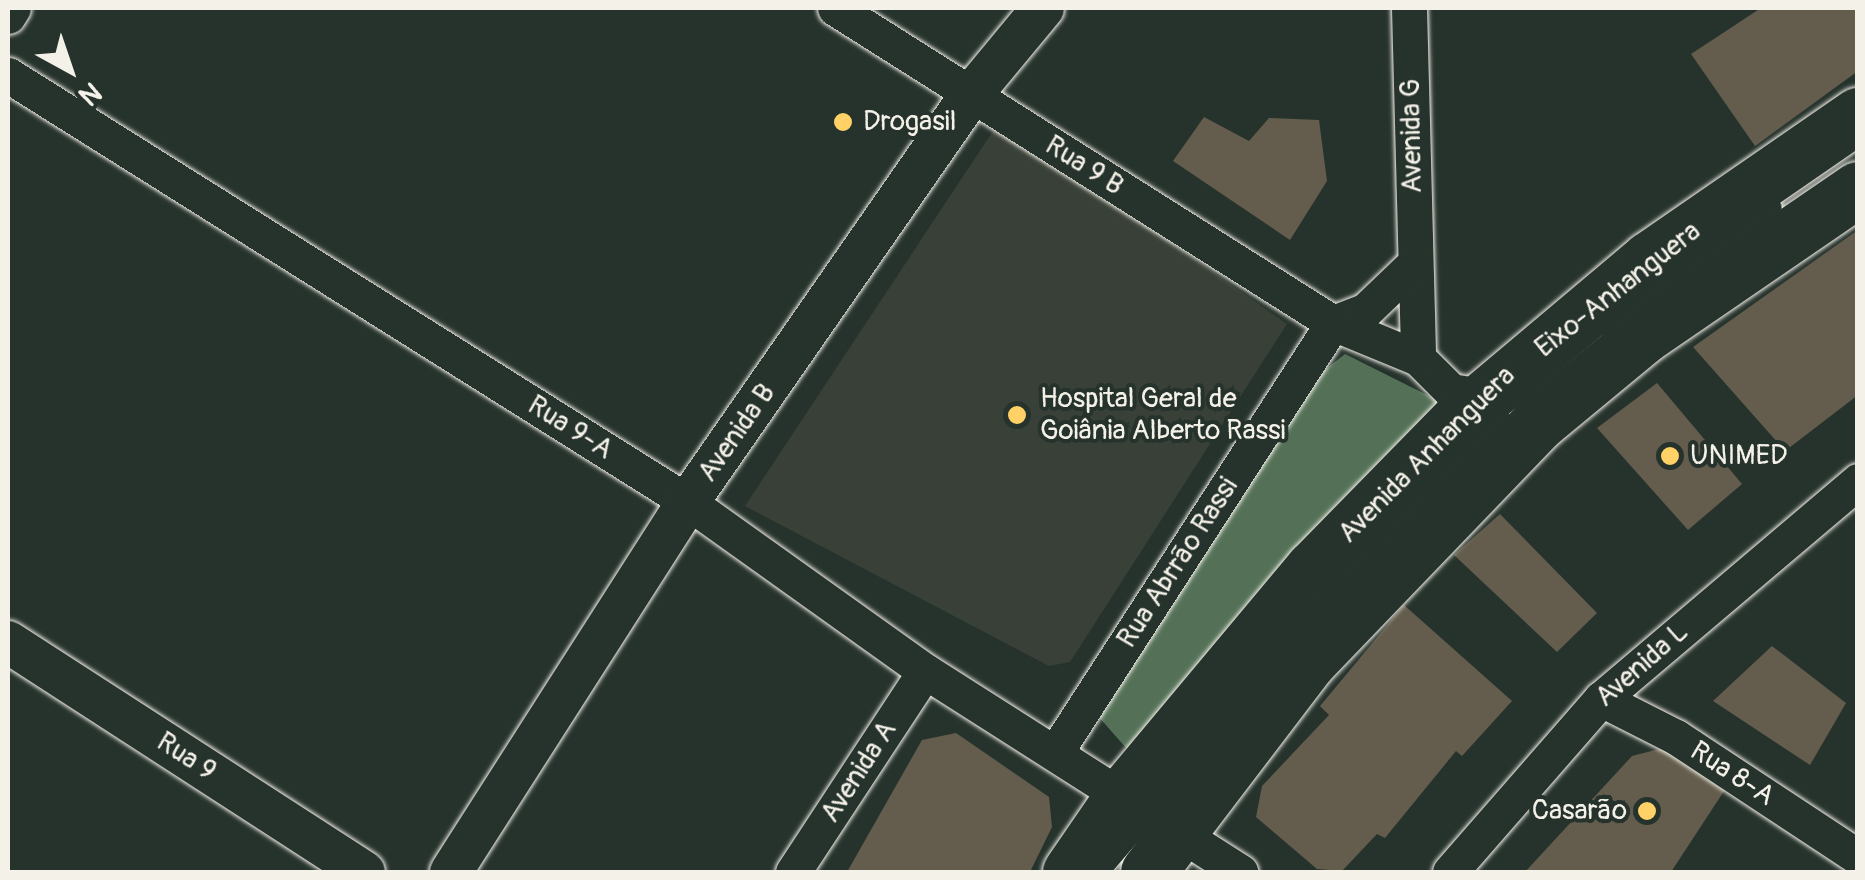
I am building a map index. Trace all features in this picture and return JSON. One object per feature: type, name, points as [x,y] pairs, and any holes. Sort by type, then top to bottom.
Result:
[{"type":"main road","name":"Avenida Anhanguera","points":[[1152,826],[1314,568],[1479,402],[1649,259],[1858,116]]},
{"type":"main road","name":"Avenida Anhanguera","points":[[1070,872],[1152,826],[1538,423],[1643,336],[1858,189]]},
{"type":"street","points":[[8,16],[13,8]]},
{"type":"street","name":"Rua 9 B","points":[[835,8],[1333,323],[1418,358]]},
{"type":"street","name":"Avenida B","points":[[452,872],[688,502],[971,95],[1043,8]]},
{"type":"street","name":"Avenida G","points":[[1409,8],[1418,358]]},
{"type":"street","name":"Rua 9-A","points":[[8,76],[688,502],[925,671],[1055,753],[1152,826],[1240,872]]},
{"type":"street","points":[[1333,323],[1365,311],[1414,264]]},
{"type":"street","name":"Rua Abrrão Rassi","points":[[1055,753],[1333,323]]},
{"type":"street","points":[[1418,358],[1479,402]]},
{"type":"street","name":"Avenida L","points":[[1450,872],[1601,699],[1858,481]]},
{"type":"street","name":"Rua 9","points":[[8,642],[364,872]]},
{"type":"street","name":"Avenida A","points":[[793,872],[925,671]]},
{"type":"street","name":"Rua 8-A","points":[[1601,699],[1676,737],[1858,857]]},
{"type":"lane","name":"Eixo-Anhanguera","points":[[1592,343],[1785,199]]},
{"type":"lane","points":[[1128,872],[1152,826],[1232,708],[1322,607],[1479,402]]},
{"type":"lane","points":[[1100,872],[1152,826]]},
{"type":"shaded area","name":"Hospital Geral de Goiânia Alberto Rassi","points":[[999,122],[1287,324],[1070,662],[1049,666],[745,506]]},
{"type":"green space","points":[[1345,354],[1455,409],[1127,749],[1090,707],[1299,390]]},
{"type":"building","points":[[1761,8],[1858,8],[1858,71],[1755,146],[1691,54]]},
{"type":"building","points":[[1204,117],[1249,141],[1269,118],[1319,120],[1327,181],[1290,240],[1173,161]]},
{"type":"building","points":[[1858,230],[1858,395],[1785,451],[1693,347]]},
{"type":"building","name":"UNIMED","points":[[1657,383],[1742,484],[1688,530],[1597,428]]},
{"type":"building","points":[[1500,514],[1597,613],[1557,652],[1454,555]]},
{"type":"building","points":[[1404,605],[1512,701],[1462,756],[1456,751],[1385,838],[1377,834],[1342,871],[1317,869],[1256,817],[1262,786],[1329,715],[1320,706]]},
{"type":"building","points":[[1772,646],[1846,703],[1810,765],[1713,701]]},
{"type":"building","points":[[956,733],[1049,797],[1052,827],[1030,872],[847,872],[922,740]]},
{"type":"building","name":"Casarão","points":[[1667,747],[1726,788],[1671,872],[1525,872],[1632,756]]},
{"type":"place","name":"Drogasil","points":[[843,122]]},
{"type":"place","name":"Hospital Geral de Goiânia Alberto Rassi","points":[[1017,415]]},
{"type":"place","name":"UNIMED","points":[[1670,456]]},
{"type":"place","name":"Casarão","points":[[1647,811]]}]
